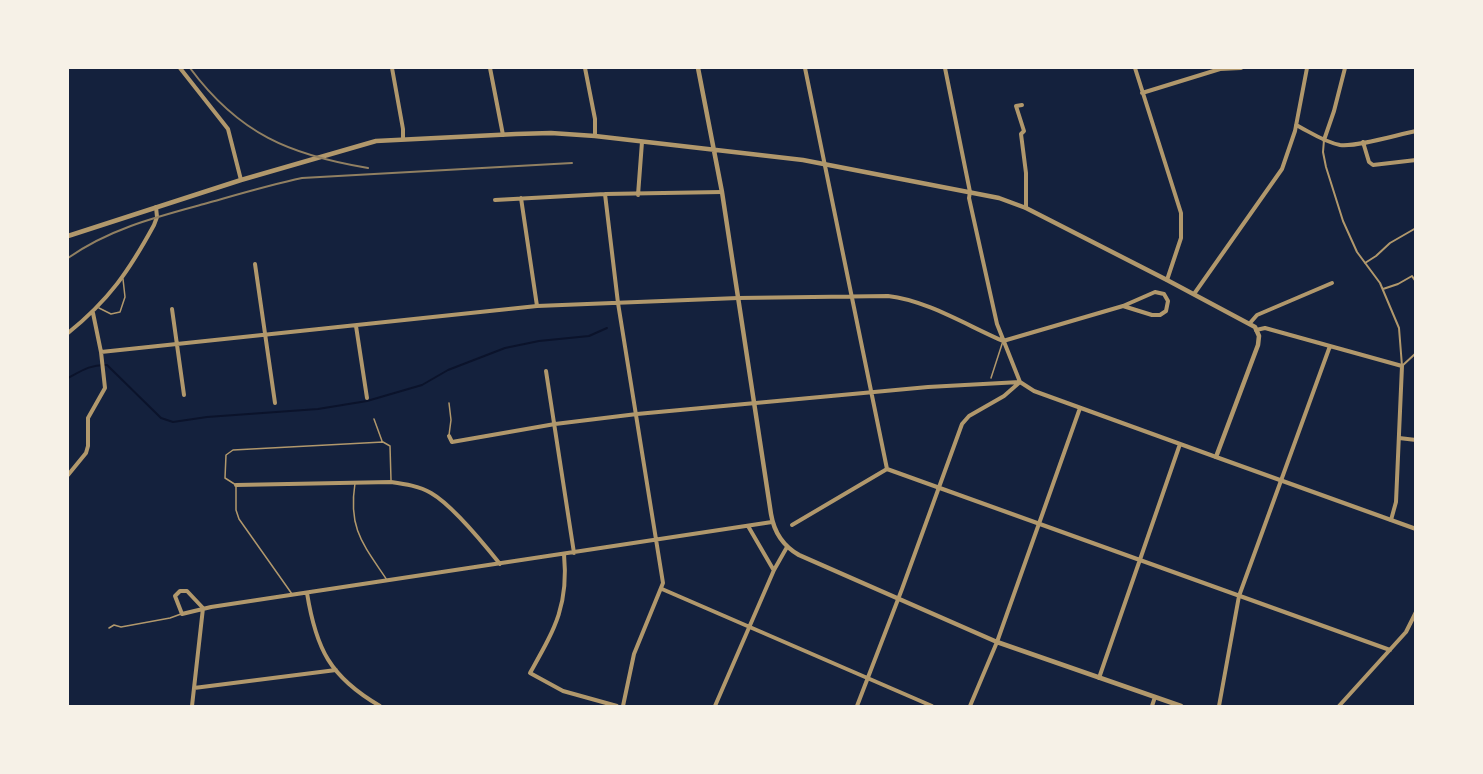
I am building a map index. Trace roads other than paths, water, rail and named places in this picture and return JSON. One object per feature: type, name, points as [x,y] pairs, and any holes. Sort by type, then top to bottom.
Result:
[{"type":"street","points":[[180,68],[228,129],[241,180]]},
{"type":"street","points":[[392,68],[403,140]]},
{"type":"street","points":[[490,68],[503,135]]},
{"type":"street","points":[[585,68],[595,119],[595,136]]},
{"type":"street","points":[[698,68],[722,192],[772,522],[787,547],[799,555],[997,642],[1181,706]]},
{"type":"street","points":[[805,68],[887,469]]},
{"type":"street","points":[[945,68],[970,192],[969,198],[995,318],[1020,382],[1034,391],[1416,529]]},
{"type":"street","points":[[1135,68],[1171,179],[1182,221],[1176,256],[1167,280]]},
{"type":"street","points":[[1142,93],[1220,69],[1241,68]]},
{"type":"street","points":[[1194,294],[1279,174],[1296,125],[1307,68]]},
{"type":"street","points":[[1345,68],[1334,111],[1323,140],[1323,152],[1344,221],[1358,252],[1383,289],[1400,328],[1402,366],[1396,502],[1390,520]]},
{"type":"street","points":[[1022,105],[1016,106],[1024,131],[1021,134],[1026,173],[1026,208]]},
{"type":"street","points":[[1296,125],[1323,140],[1340,145],[1416,131]]},
{"type":"street","points":[[68,236],[241,180],[369,143],[503,135],[551,133],[595,136],[715,150],[824,164],[970,192],[999,198],[1026,208],[1250,323],[1256,330],[1258,344],[1216,457]]},
{"type":"street","points":[[638,195],[642,142]]},
{"type":"street","points":[[1363,142],[1369,162],[1373,165],[1416,160]]},
{"type":"street","points":[[495,200],[605,194],[722,192]]},
{"type":"street","points":[[605,194],[618,303],[663,583],[634,654],[623,706]]},
{"type":"street","points":[[522,198],[537,306]]},
{"type":"street","points":[[68,333],[93,313],[122,279],[154,225],[157,217],[156,207]]},
{"type":"street","points":[[1365,263],[1390,243],[1416,228]]},
{"type":"street","points":[[255,264],[275,403]]},
{"type":"street","points":[[1383,289],[1412,276],[1416,282]]},
{"type":"street","points":[[1250,323],[1257,315],[1332,283]]},
{"type":"street","points":[[101,352],[537,306],[851,296],[896,297],[952,316],[1003,341],[1123,306],[1155,292],[1164,294],[1168,304],[1166,311],[1156,315],[1123,306]]},
{"type":"street","points":[[172,309],[184,395]]},
{"type":"street","points":[[68,475],[86,453],[88,418],[104,391],[102,358],[93,313]]},
{"type":"street","points":[[356,326],[367,398]]},
{"type":"street","points":[[1256,330],[1265,328],[1402,366]]},
{"type":"street","points":[[1219,706],[1239,596],[1330,346]]},
{"type":"street","points":[[1402,366],[1416,352]]},
{"type":"street","points":[[546,371],[574,553]]},
{"type":"street","points":[[449,436],[452,442],[555,424],[637,414],[954,385],[1020,382]]},
{"type":"street","points":[[857,706],[964,420],[1004,396],[1020,382]]},
{"type":"street","points":[[970,706],[997,642],[1080,408]]},
{"type":"street","points":[[1399,438],[1416,440]]},
{"type":"street","points":[[1100,678],[1180,444]]},
{"type":"street","points":[[792,525],[887,469],[1390,650]]},
{"type":"street","points":[[236,485],[391,482],[415,486],[437,497],[481,541],[500,564]]},
{"type":"street","points":[[192,706],[203,608],[190,592],[180,591],[177,593],[176,600],[182,614],[203,608],[772,522]]},
{"type":"street","points":[[748,526],[774,570]]},
{"type":"street","points":[[715,706],[774,570],[787,547]]},
{"type":"street","points":[[564,554],[566,584],[562,606],[556,624],[530,673],[563,691],[610,706],[617,706]]},
{"type":"street","points":[[662,589],[932,706]]},
{"type":"street","points":[[307,593],[317,640],[336,670],[363,697],[380,706]]},
{"type":"street","points":[[1339,706],[1411,625],[1416,612]]},
{"type":"street","points":[[194,688],[336,670]]},
{"type":"street","points":[[1152,706],[1155,697]]},
{"type":"lane","points":[[98,307],[111,314],[121,311],[126,292],[122,279]]},
{"type":"lane","points":[[991,378],[1003,341]]},
{"type":"lane","points":[[449,403],[451,420],[449,436]]},
{"type":"lane","points":[[374,419],[382,442]]},
{"type":"lane","points":[[293,595],[238,519],[236,485],[225,478],[226,454],[233,450],[382,442],[390,446],[391,482]]},
{"type":"lane","points":[[355,482],[353,507],[356,529],[366,550],[388,581]]},
{"type":"lane","points":[[109,628],[114,625],[121,627],[182,614]]},
{"type":"waterway","points":[[68,378],[91,367],[107,365],[161,418],[173,422],[207,417],[318,409],[367,401],[422,385],[448,370],[505,348],[539,341],[589,336],[607,328]]},
{"type":"railway","points":[[190,68],[228,110],[268,138],[314,156],[368,168]]},
{"type":"railway","points":[[68,258],[100,239],[133,225],[302,178],[572,163]]}]
